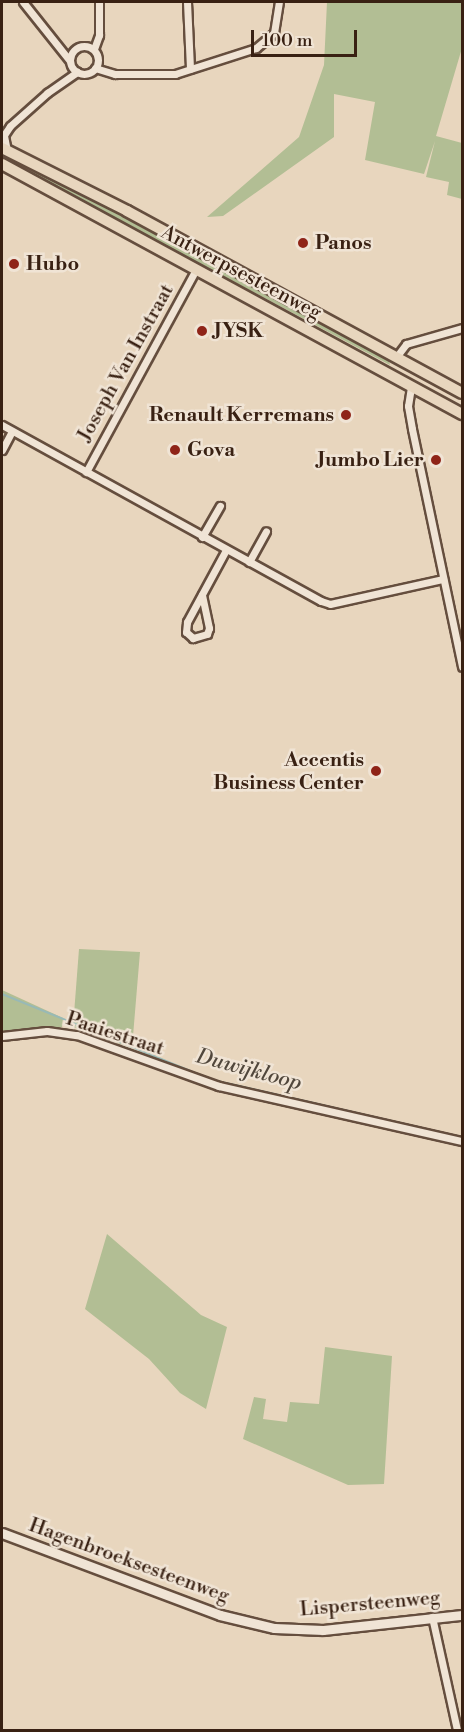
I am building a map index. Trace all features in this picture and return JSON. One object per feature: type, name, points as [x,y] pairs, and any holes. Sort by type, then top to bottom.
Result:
[{"type":"main road","name":"Antwerpsesteenweg","points":[[4,149],[399,357],[462,393]]},
{"type":"main road","name":"Antwerpsesteenweg","points":[[2,164],[462,414]]},
{"type":"main road","points":[[380,371],[398,374],[402,367],[399,357]]},
{"type":"main road","points":[[411,387],[422,378],[462,401]]},
{"type":"street","points":[[23,2],[77,72],[87,74],[95,68],[98,60],[94,50],[99,35],[99,2]]},
{"type":"street","points":[[187,2],[190,69]]},
{"type":"street","points":[[95,68],[140,75],[190,69],[263,44],[278,24],[279,2]]},
{"type":"street","points":[[70,61],[80,47],[94,50]]},
{"type":"street","points":[[4,149],[3,136],[30,106],[77,72]]},
{"type":"street","name":"Joseph Van Instraat","points":[[86,472],[196,269]]},
{"type":"street","points":[[399,357],[406,344],[462,328]]},
{"type":"street","points":[[411,387],[408,406],[462,667]]},
{"type":"street","name":"Joseph Van Instraat","points":[[2,425],[225,550],[330,604],[443,579]]},
{"type":"street","points":[[2,450],[12,431]]},
{"type":"street","points":[[202,537],[220,506]]},
{"type":"street","points":[[249,562],[266,531]]},
{"type":"street","points":[[202,595],[209,628],[207,634],[193,638],[186,632],[186,622],[225,550]]},
{"type":"street","name":"Paaiestraat","points":[[2,1036],[47,1031],[77,1035],[219,1086],[462,1141]]},
{"type":"street","name":"Hagenbroeksesteenweg","points":[[2,1533],[245,1621]]},
{"type":"street","name":"Lispersteenweg","points":[[245,1621],[274,1628],[323,1630],[462,1615]]},
{"type":"street","points":[[432,1617],[457,1731]]},
{"type":"green space","points":[[327,2],[462,2],[462,48],[436,136],[462,143],[462,199],[447,195],[449,182],[426,177],[435,141],[424,174],[365,160],[375,102],[334,94],[334,137],[223,216],[207,217],[299,137],[324,65]]},
{"type":"green space","points":[[12,157],[389,361],[390,365],[10,162]]},
{"type":"green space","points":[[79,949],[140,952],[132,1048],[73,1027]]},
{"type":"green space","points":[[2,990],[63,1018],[62,1027],[2,1034]]},
{"type":"green space","points":[[107,1234],[201,1315],[227,1327],[206,1409],[180,1393],[149,1359],[85,1309]]},
{"type":"green space","points":[[325,1347],[392,1356],[384,1484],[348,1485],[243,1439],[254,1397],[266,1399],[263,1419],[287,1422],[290,1402],[319,1404]]},
{"type":"waterway","name":"Duwijkloop","points":[[2,994],[213,1080],[462,1137]]},
{"type":"place","name":"Panos","points":[[303,243]]},
{"type":"place","name":"Hubo","points":[[14,264]]},
{"type":"place","name":"JYSK","points":[[202,331]]},
{"type":"place","name":"Renault Kerremans","points":[[346,415]]},
{"type":"place","name":"Gova","points":[[175,450]]},
{"type":"place","name":"Jumbo Lier","points":[[436,460]]},
{"type":"place","name":"Accentis Business Center","points":[[376,771]]}]
